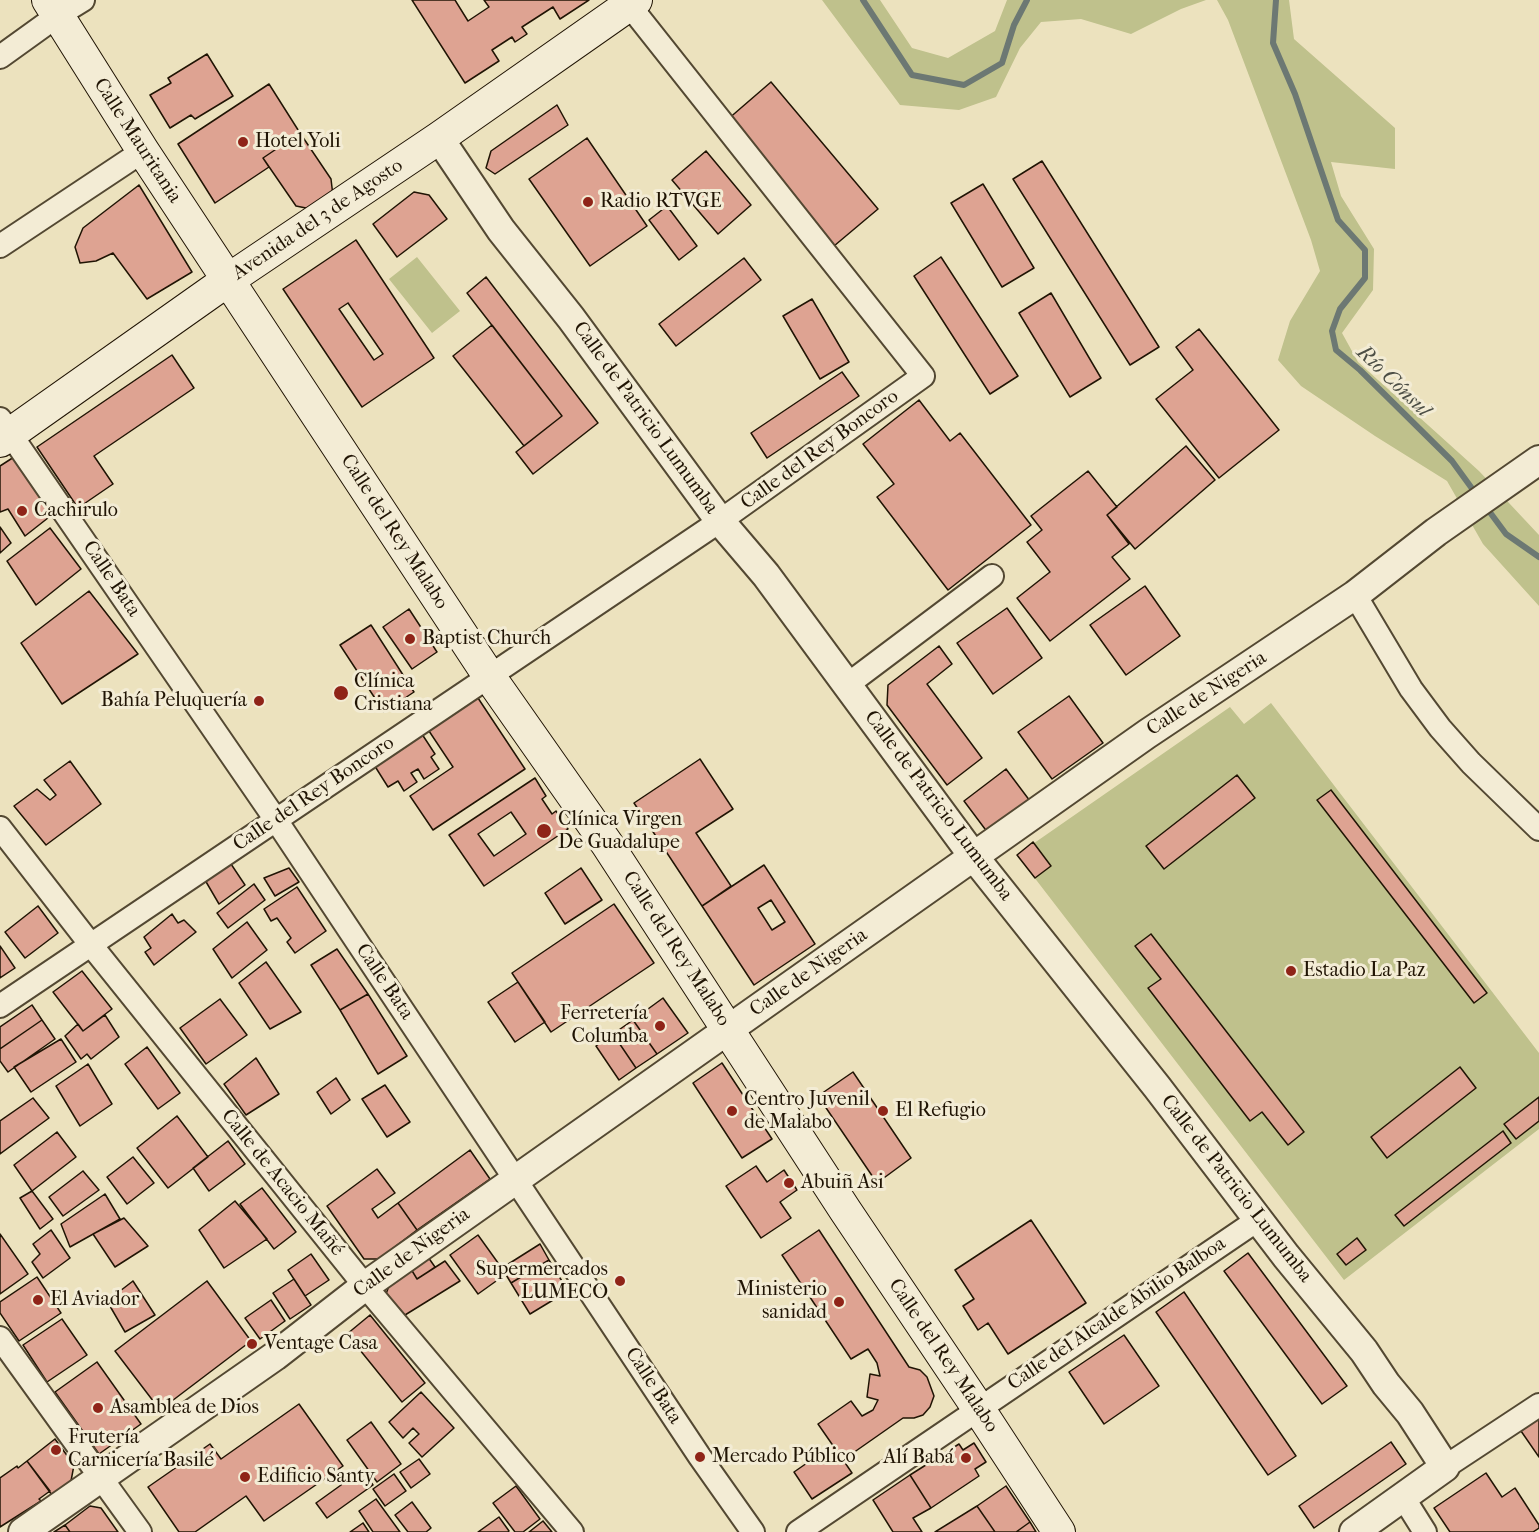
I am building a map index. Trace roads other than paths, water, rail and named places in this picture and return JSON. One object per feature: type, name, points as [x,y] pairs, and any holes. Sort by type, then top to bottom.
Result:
[{"type":"main road","name":"Avenida del 3 de Agosto","points":[[4,431],[439,138],[633,2]]},
{"type":"main road","name":"Calle Mauritania","points":[[63,5],[143,152],[228,280]]},
{"type":"main road","name":"Calle del Rey Malabo","points":[[228,280],[489,676],[608,844],[845,1210],[1059,1532]]},
{"type":"street","name":"Calle del Rey Boncoro","points":[[0,1006],[720,521],[922,376],[633,2]]},
{"type":"street","points":[[0,57],[63,5]]},
{"type":"street","name":"Calle de Patricio Lumumba","points":[[439,138],[501,231],[571,318],[720,521],[765,575],[974,857],[1364,1351],[1386,1384],[1410,1413],[1445,1467]]},
{"type":"street","points":[[0,246],[143,152]]},
{"type":"street","name":"Calle Bata","points":[[4,431],[276,820],[700,1457],[753,1532]]},
{"type":"street","name":"Calle de Nigeria","points":[[23,1532],[274,1356],[365,1286],[1147,734],[1355,595],[1484,496],[1539,460]]},
{"type":"street","points":[[847,685],[992,576]]},
{"type":"street","points":[[1355,595],[1412,690],[1440,728],[1471,763],[1539,829]]},
{"type":"street","name":"Calle de Acacio Mañé","points":[[0,828],[365,1286],[572,1532]]},
{"type":"street","name":"Calle del Alcalde Abilio Balboa","points":[[798,1532],[1259,1219]]},
{"type":"street","points":[[0,1338],[140,1532]]},
{"type":"street","points":[[1354,1532],[1445,1467],[1539,1405]]},
{"type":"street","points":[[1403,1497],[1425,1532]]},
{"type":"waterway","name":"Río Cónsul","points":[[863,0],[912,75],[964,85],[1002,63],[1014,25],[1027,0]]},
{"type":"waterway","name":"Río Cónsul","points":[[1276,0],[1273,43],[1295,94],[1338,220],[1365,250],[1365,278],[1340,309],[1332,331],[1336,350],[1360,370],[1452,461],[1476,494]]},
{"type":"waterway","name":"Río Cónsul","points":[[1486,507],[1506,534],[1539,557]]},
{"type":"place","name":"Hotel Yoli","points":[[243,142]]},
{"type":"place","name":"Radio RTVGE","points":[[588,202]]},
{"type":"place","name":"Cachirulo","points":[[22,511]]},
{"type":"place","name":"Baptist Church","points":[[410,639]]},
{"type":"place","name":"Clínica Cristiana","points":[[341,693]]},
{"type":"place","name":"Bahía Peluquería","points":[[259,701]]},
{"type":"place","name":"Clínica Virgen De Guadalupe","points":[[544,831]]},
{"type":"place","name":"Estadio La Paz","points":[[1291,971]]},
{"type":"place","name":"Ferretería Columba","points":[[660,1026]]},
{"type":"place","name":"Centro Juvenil de Malabo","points":[[732,1111]]},
{"type":"place","name":"El Refugio","points":[[883,1111]]},
{"type":"place","name":"Abuiñ Asi","points":[[789,1183]]},
{"type":"place","name":"Supermercados LUMECO","points":[[620,1281]]},
{"type":"place","name":"El Aviador","points":[[38,1300]]},
{"type":"place","name":"Ministerio sanidad","points":[[839,1302]]},
{"type":"place","name":"Ventage Casa","points":[[252,1344]]},
{"type":"place","name":"Asamblea de Dios","points":[[98,1408]]},
{"type":"place","name":"Frutería Carnicería Basilé","points":[[56,1450]]},
{"type":"place","name":"Mercado Público","points":[[700,1457]]},
{"type":"place","name":"Alí Babá","points":[[966,1458]]},
{"type":"place","name":"Edificio Santy","points":[[245,1477]]}]
